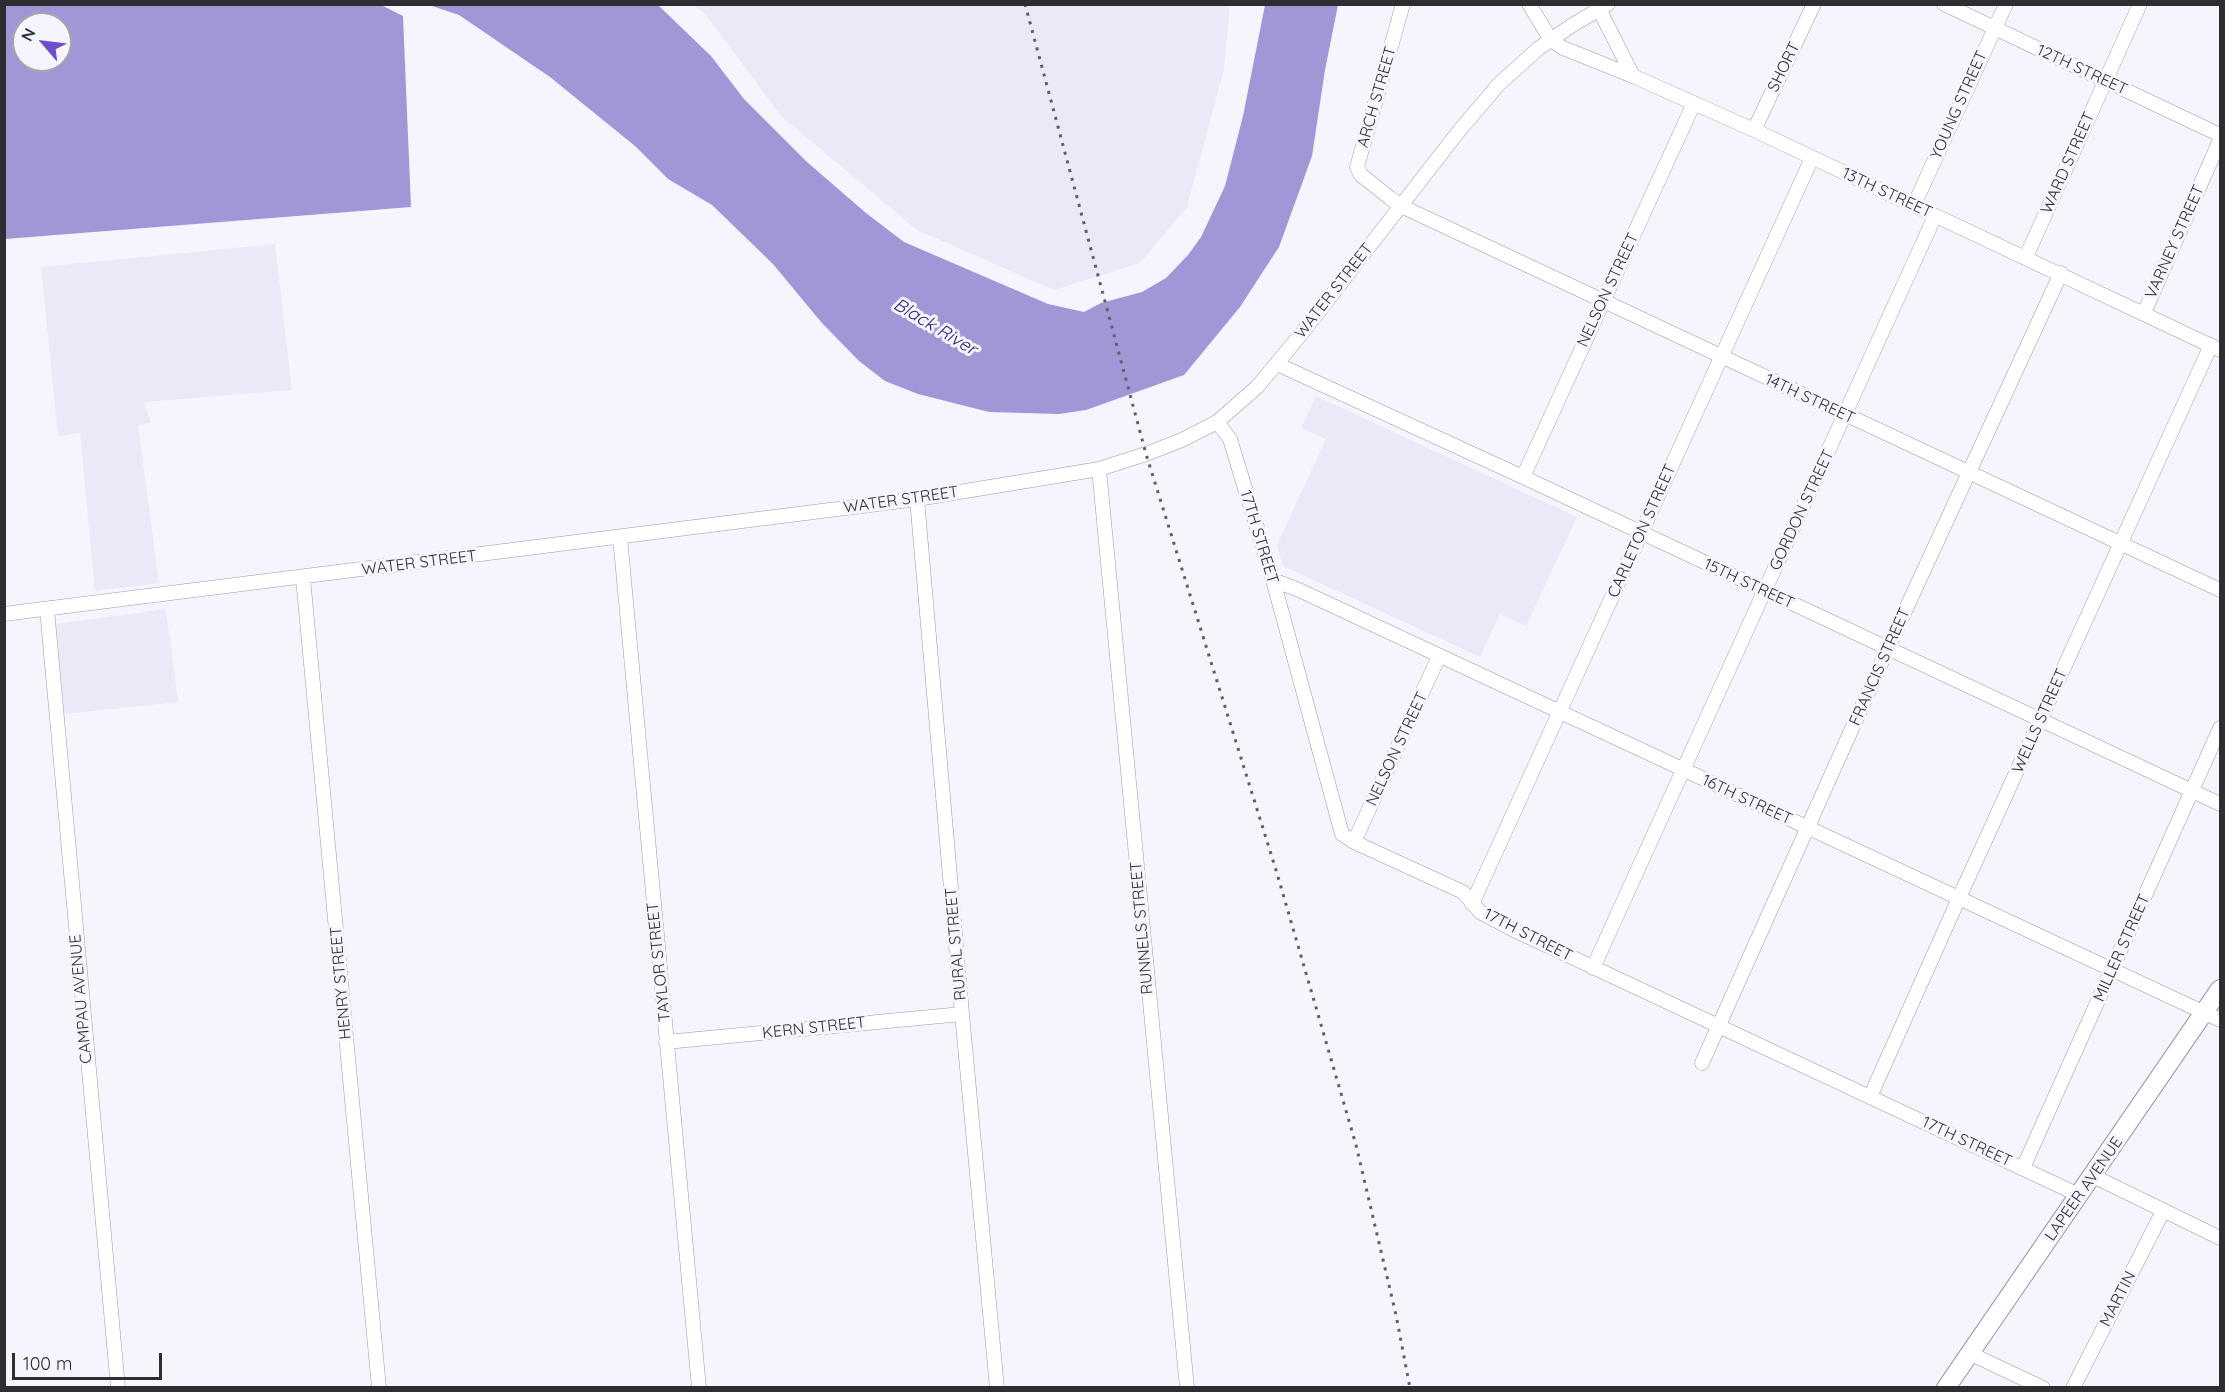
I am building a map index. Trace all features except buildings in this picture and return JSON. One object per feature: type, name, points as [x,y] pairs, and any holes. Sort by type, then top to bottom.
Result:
[{"type":"main road","name":"LAPEER AVENUE","points":[[1946,1388],[2079,1195],[2213,1016],[2220,989]]},
{"type":"street","name":"ARCH STREET","points":[[1401,206],[1361,175],[1358,167],[1403,4]]},
{"type":"street","points":[[1529,4],[1551,40]]},
{"type":"street","name":"SHORT","points":[[1754,130],[1814,4]]},
{"type":"street","name":"12TH STREET","points":[[1944,4],[2220,135]]},
{"type":"street","name":"YOUNG STREET","points":[[1914,205],[2006,4]]},
{"type":"street","name":"WARD STREET","points":[[2026,257],[2140,4]]},
{"type":"street","name":"WATER STREET","points":[[4,614],[917,499],[1099,469],[1182,440],[1217,422],[1257,387],[1459,131],[1499,84],[1551,40],[1603,7]]},
{"type":"street","points":[[1603,7],[1633,75]]},
{"type":"street","name":"13TH STREET","points":[[1551,40],[1563,48],[1633,75],[1754,130],[2216,347]]},
{"type":"street","name":"NELSON STREET","points":[[1523,477],[1694,103]]},
{"type":"street","name":"VARNEY STREET","points":[[2144,313],[2220,140]]},
{"type":"street","name":"CARLETON STREET","points":[[1472,904],[1812,158]]},
{"type":"street","name":"14TH STREET","points":[[1401,206],[2220,590]]},
{"type":"street","name":"GORDON STREET","points":[[1593,968],[1935,216]]},
{"type":"street","name":"FRANCIS STREET","points":[[1702,1063],[1807,827],[2061,273]]},
{"type":"street","name":"WELLS STREET","points":[[1870,1097],[2039,720],[2216,347]]},
{"type":"street","name":"15TH STREET","points":[[1277,364],[2220,804]]},
{"type":"street","name":"17TH STREET","points":[[1217,422],[1230,439],[1272,580],[1342,834],[1354,842],[1463,892],[1480,912],[1492,919],[2079,1195]]},
{"type":"street","name":"RUNNELS STREET","points":[[1099,469],[1187,1388]]},
{"type":"street","name":"RURAL STREET","points":[[917,499],[962,1014],[998,1388]]},
{"type":"street","name":"TAYLOR STREET","points":[[620,537],[699,1388]]},
{"type":"street","name":"HENRY STREET","points":[[303,578],[379,1388]]},
{"type":"street","name":"16TH STREET","points":[[1272,580],[1299,590],[2213,1016]]},
{"type":"street","name":"CAMPAU AVENUE","points":[[47,609],[118,1388]]},
{"type":"street","name":"NELSON STREET","points":[[1354,842],[1439,656]]},
{"type":"street","name":"MILLER STREET","points":[[2023,1168],[2220,728]]},
{"type":"street","name":"KERN STREET","points":[[666,1042],[962,1014]]},
{"type":"street","points":[[2093,1176],[2220,1238]]},
{"type":"street","name":"MARTIN","points":[[2073,1388],[2163,1211]]},
{"type":"street","points":[[1969,1353],[2043,1388]]},
{"type":"shaded area","points":[[694,5],[1230,5],[1224,69],[1187,207],[1140,263],[1054,290],[917,230],[781,116],[706,15]]},
{"type":"shaded area","points":[[275,244],[292,390],[144,402],[151,423],[138,425],[159,583],[95,591],[80,433],[58,436],[41,267]]},
{"type":"shaded area","points":[[1316,396],[1577,517],[1526,626],[1500,614],[1480,657],[1283,566],[1277,545],[1326,439],[1301,428]]},
{"type":"shaded area","points":[[166,609],[178,702],[64,714],[56,624]]},
{"type":"water","points":[[5,5],[381,5],[403,16],[411,207],[5,239]]},
{"type":"water","name":"Black River","points":[[429,5],[658,5],[711,56],[744,99],[807,162],[866,213],[904,242],[1048,304],[1084,312],[1101,303],[1142,292],[1166,278],[1201,237],[1225,186],[1243,116],[1265,5],[1338,5],[1312,156],[1279,247],[1240,307],[1184,375],[1086,410],[1059,414],[989,412],[918,394],[885,381],[859,361],[821,322],[773,264],[712,205],[668,179],[635,146],[550,77],[459,15]]},
{"type":"railway","points":[[1025,4],[1146,454],[1276,870],[1356,1145],[1396,1315],[1410,1388]]}]
